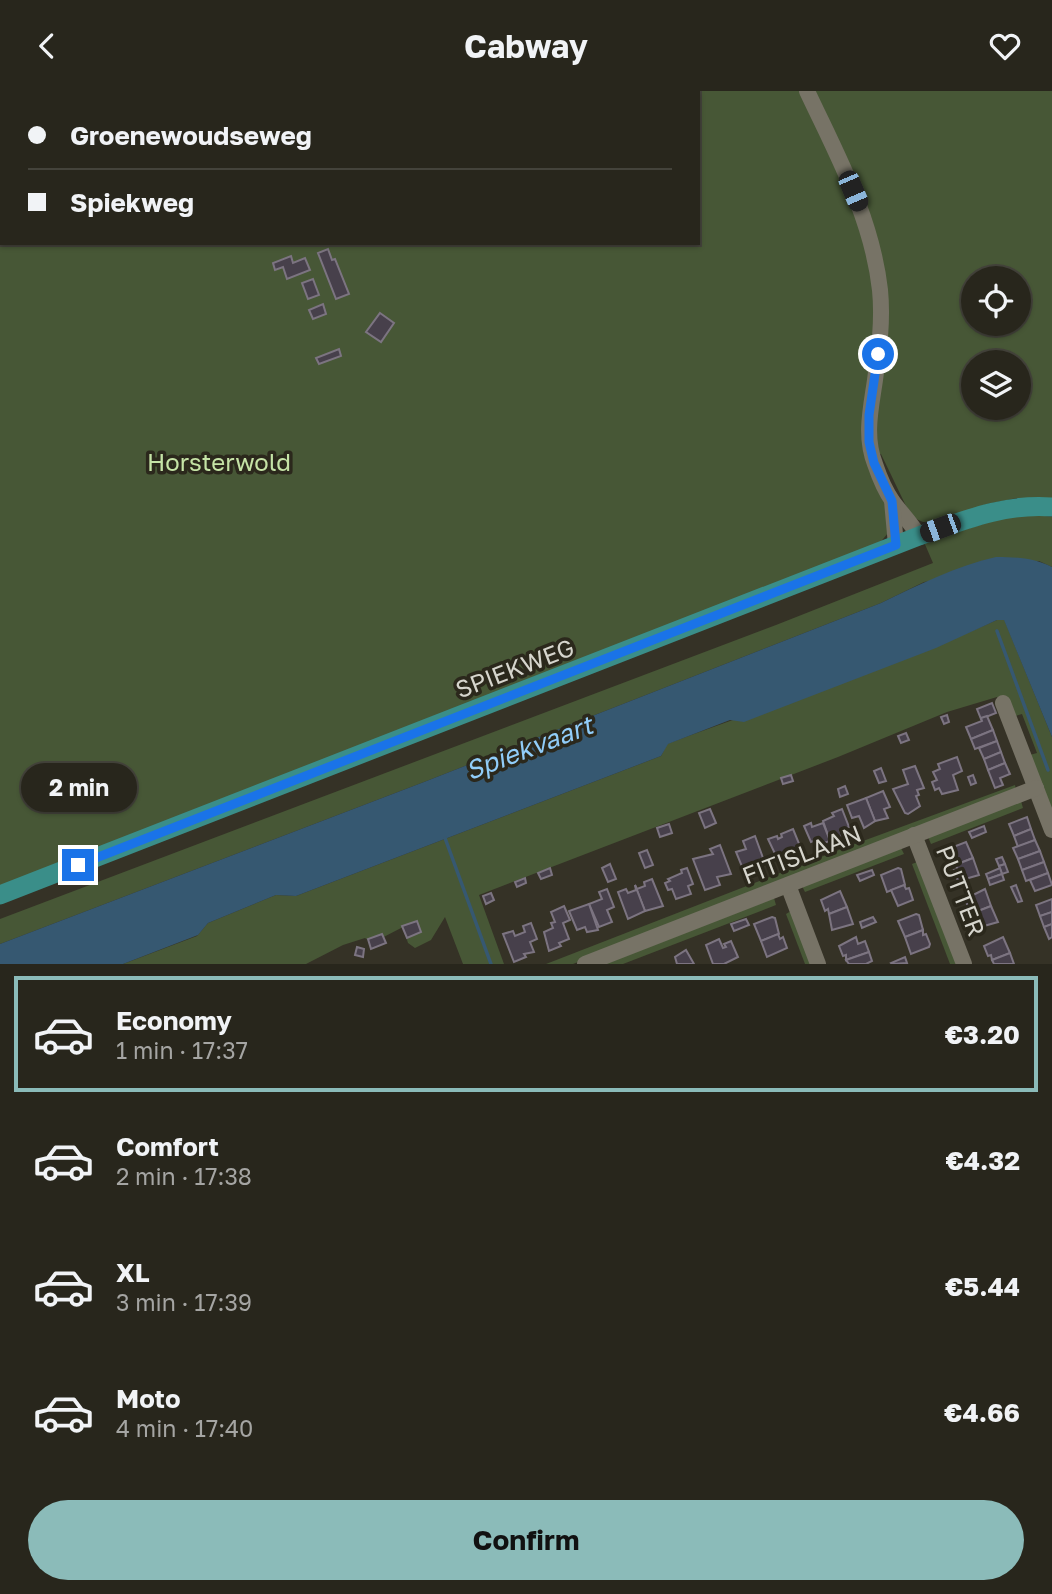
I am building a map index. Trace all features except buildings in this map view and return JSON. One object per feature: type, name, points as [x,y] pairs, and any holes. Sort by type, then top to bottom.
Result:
[{"type":"main road","name":"SPIEKWEG","points":[[0,895],[919,536],[999,510],[1052,507]]},
{"type":"street","points":[[807,91],[846,172],[873,245],[882,320],[869,415],[869,442],[874,463],[892,501],[919,536]]},
{"type":"street","points":[[892,501],[896,545]]},
{"type":"street","points":[[1003,703],[1052,830]]},
{"type":"street","name":"FITISLAAN","points":[[585,964],[1036,788]]},
{"type":"street","name":"PUTTER","points":[[915,835],[964,964]]},
{"type":"street","points":[[788,885],[818,964]]},
{"type":"green space","name":"Horsterwold","points":[[700,91],[1052,91],[1052,499],[1017,498],[987,504],[934,522],[923,522],[914,518],[906,506],[881,454],[869,458],[888,514],[888,533],[879,544],[0,887],[0,245],[700,245]]},
{"type":"green space","points":[[1006,517],[1052,517],[1052,567],[1039,561],[924,582],[881,603],[0,944],[0,919],[933,563],[924,542]]},
{"type":"green space","points":[[1004,619],[1052,737],[1052,818],[1026,756],[1037,753],[1022,714],[1012,717],[1005,699],[997,697],[947,712],[838,757],[479,895],[504,964],[463,964],[445,917],[431,940],[415,948],[408,943],[403,927],[372,943],[365,938],[343,945],[306,964],[123,964],[197,936],[208,923],[276,895],[296,896],[661,756],[667,744],[875,670]]},
{"type":"green space","points":[[1015,785],[1016,791],[573,964],[546,964],[844,848]]},
{"type":"green space","points":[[1021,801],[1023,808],[931,844],[928,837]]},
{"type":"green space","points":[[901,848],[904,854],[805,892],[802,886]]},
{"type":"green space","points":[[917,862],[956,964],[950,964],[912,864]]},
{"type":"green space","points":[[774,898],[776,905],[623,964],[605,964]]},
{"type":"green space","points":[[791,911],[811,964],[805,964],[786,914]]},
{"type":"water","name":"Spiekvaart","points":[[996,557],[1025,559],[1052,567],[1052,737],[1004,620],[997,620],[936,648],[744,722],[730,720],[668,744],[661,756],[296,896],[276,895],[208,923],[198,935],[123,964],[0,964],[0,944],[881,603],[952,571]]},
{"type":"waterway","points":[[997,631],[1048,770]]},
{"type":"waterway","points":[[445,838],[491,964]]},
{"type":"route","points":[[78,865],[896,545],[892,501],[874,463],[869,442],[869,415],[878,354]]}]
